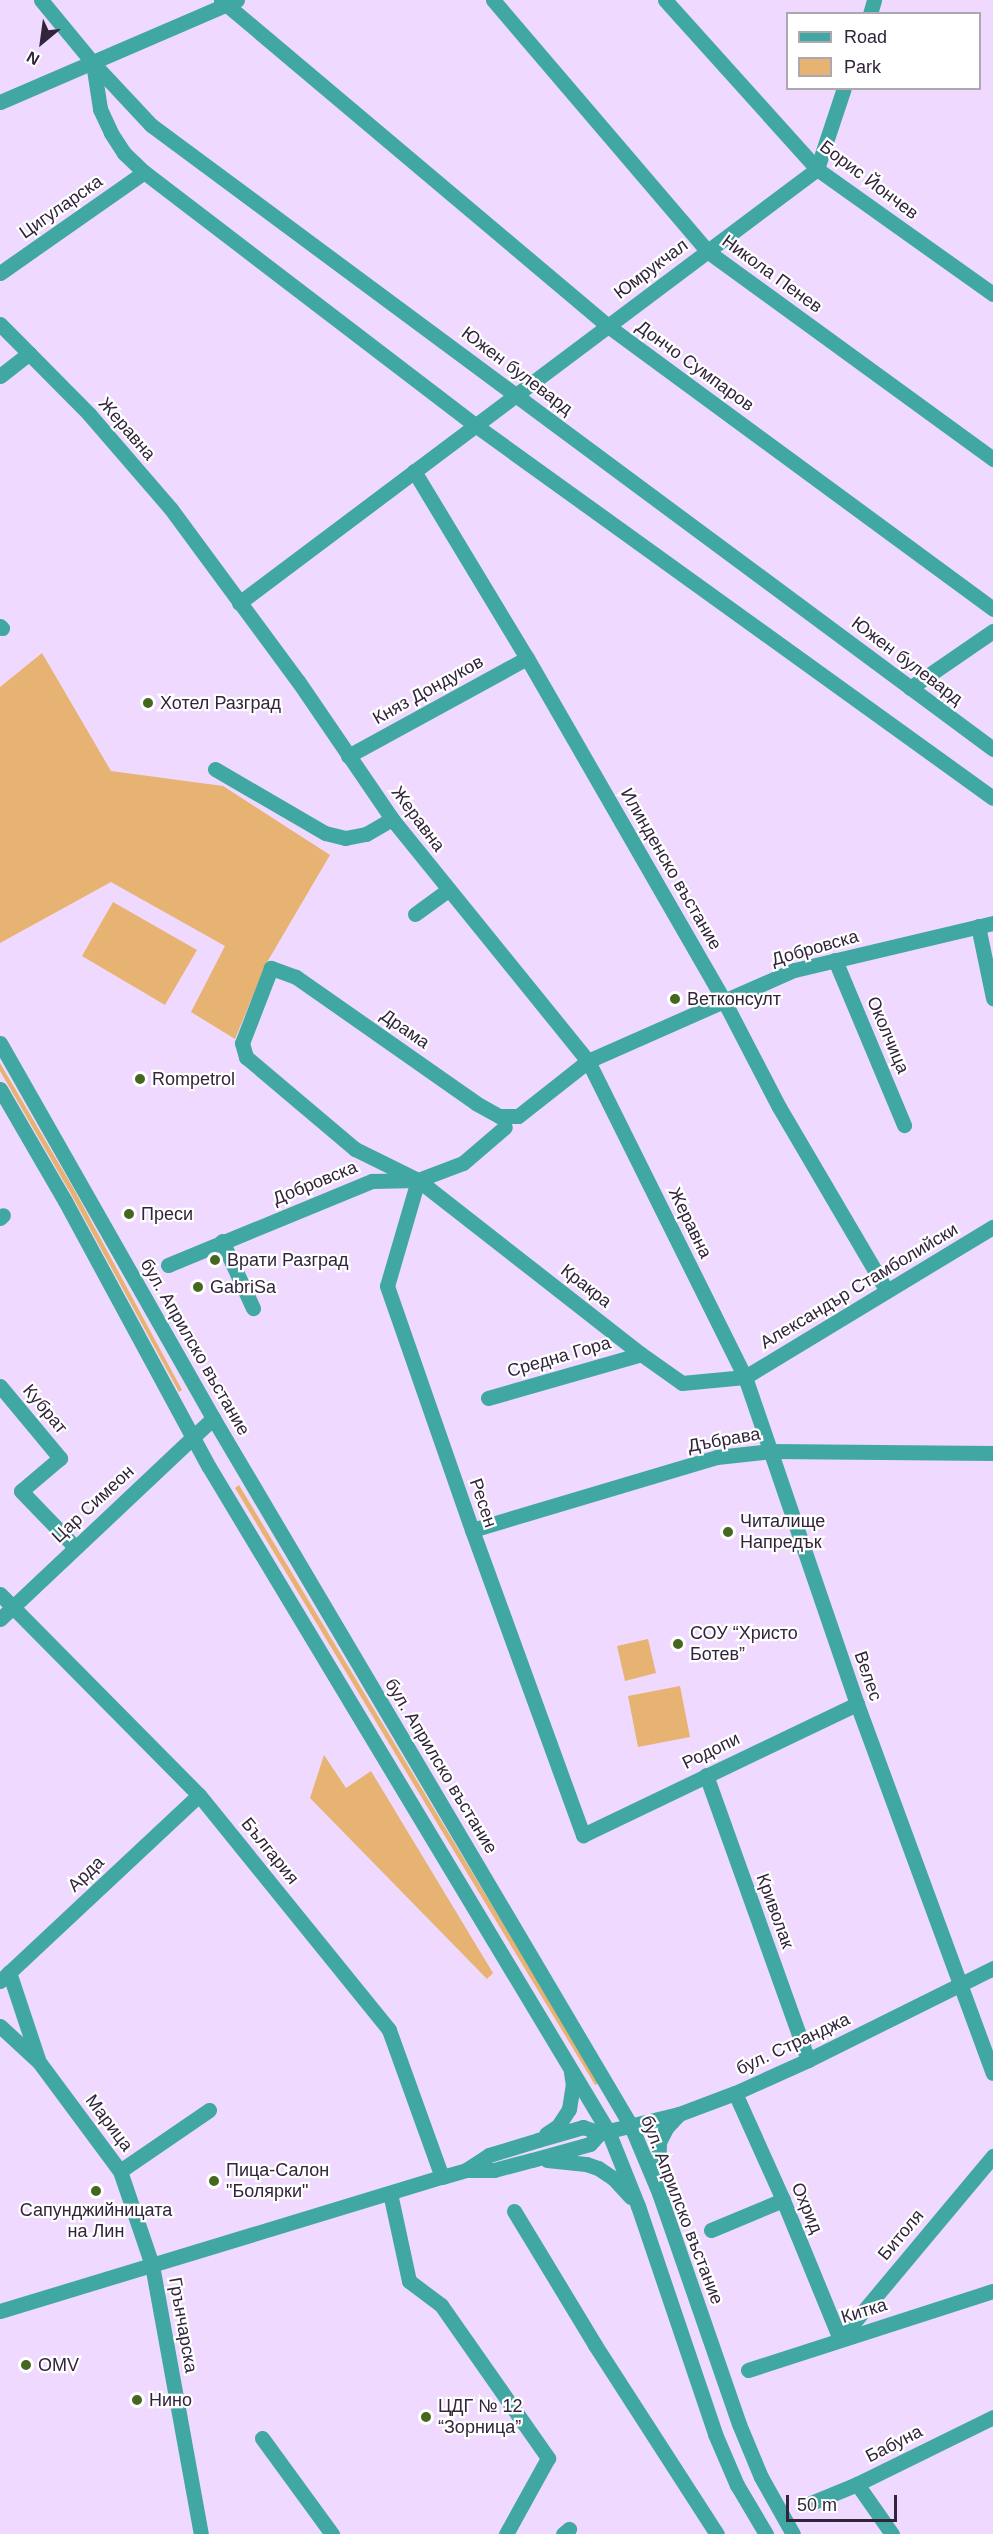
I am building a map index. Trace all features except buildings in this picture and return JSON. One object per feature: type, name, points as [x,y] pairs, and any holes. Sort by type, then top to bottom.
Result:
[{"type":"street","name":"Южен булевард","points":[[41,0],[93,63],[151,125],[512,398],[993,749]]},
{"type":"street","name":"Никола Пенев","points":[[493,0],[707,251],[993,459]]},
{"type":"street","name":"Борис Йончев","points":[[665,0],[817,169],[993,294]]},
{"type":"street","points":[[0,102],[228,2]]},
{"type":"street","name":"Дончо Сумпаров","points":[[228,2],[608,326],[993,609]]},
{"type":"street","points":[[93,63],[100,109],[111,133],[124,153],[144,172],[993,798]]},
{"type":"street","points":[[817,169],[843,90]]},
{"type":"street","name":"Юмрукчал","points":[[481,421],[817,169]]},
{"type":"street","name":"Цигуларска","points":[[0,273],[144,172]]},
{"type":"street","name":"Жеравна","points":[[0,324],[89,414],[171,509],[298,681],[392,819],[588,1061],[745,1377]]},
{"type":"street","points":[[0,376],[29,353]]},
{"type":"street","points":[[239,603],[481,421]]},
{"type":"street","name":"Илинденско въстание","points":[[414,471],[527,658],[724,1001],[779,1107],[887,1291]]},
{"type":"street","points":[[910,688],[993,631]]},
{"type":"street","name":"Княз Дондуков","points":[[348,756],[527,658]]},
{"type":"street","points":[[215,769],[325,833],[345,838],[366,834],[392,819]]},
{"type":"street","points":[[416,914],[448,890]]},
{"type":"street","points":[[986,924],[993,998]]},
{"type":"street","name":"Добровска","points":[[518,1116],[588,1061],[794,970],[986,924]]},
{"type":"street","name":"Околчица","points":[[835,960],[904,1125]]},
{"type":"street","name":"Драма","points":[[271,968],[296,977],[476,1103],[499,1116],[518,1116]]},
{"type":"street","name":"Кракра","points":[[271,968],[242,1043],[246,1057],[355,1149],[418,1180],[640,1354],[682,1383],[745,1377]]},
{"type":"street","name":"бул. Априлско въстание","points":[[0,1043],[213,1418],[631,2126],[658,2193],[739,2424],[761,2477],[793,2534]]},
{"type":"street","points":[[0,1089],[65,1201],[192,1437],[569,2067],[604,2132],[638,2206],[715,2434],[737,2485],[765,2534]]},
{"type":"street","name":"Добровска","points":[[168,1265],[372,1181],[418,1180],[463,1163],[505,1127]]},
{"type":"street","name":"Ресен","points":[[418,1180],[387,1286],[472,1530],[583,1835]]},
{"type":"street","name":"Александър Стамболийски","points":[[745,1377],[993,1227]]},
{"type":"street","points":[[222,1241],[253,1308]]},
{"type":"street","name":"Средна Гора","points":[[488,1398],[640,1354]]},
{"type":"street","name":"Велес","points":[[745,1377],[857,1704],[993,2073]]},
{"type":"street","name":"Кубрат","points":[[0,1386],[60,1458],[21,1491],[75,1547]]},
{"type":"street","name":"Цар Симеон","points":[[0,1619],[213,1418]]},
{"type":"street","name":"Дъбрава","points":[[472,1530],[717,1457],[771,1451],[992,1453]]},
{"type":"street","points":[[992,1453],[993,1469]]},
{"type":"street","name":"България","points":[[0,1594],[199,1795],[389,2030],[442,2177]]},
{"type":"street","name":"Родопи","points":[[583,1835],[857,1704]]},
{"type":"street","name":"Криволак","points":[[706,1775],[808,2060]]},
{"type":"street","name":"Арда","points":[[4,1976],[199,1795]]},
{"type":"street","name":"бул. Странджа","points":[[466,2170],[489,2155],[583,2127],[604,2132],[631,2126],[679,2114],[735,2093],[808,2060],[993,1968]]},
{"type":"street","points":[[4,1976],[39,2062]]},
{"type":"street","name":"Марица","points":[[0,2026],[39,2062],[120,2171],[152,2265]]},
{"type":"street","points":[[538,2140],[558,2126],[569,2109],[573,2085],[569,2067]]},
{"type":"street","name":"Охрид","points":[[735,2093],[783,2200],[840,2339]]},
{"type":"street","points":[[120,2171],[209,2110]]},
{"type":"street","points":[[658,2193],[659,2142],[666,2128],[679,2114]]},
{"type":"street","name":"бул. Странджа","points":[[0,2311],[466,2170],[494,2170],[590,2144],[604,2132]]},
{"type":"street","name":"Битоля","points":[[840,2339],[993,2156]]},
{"type":"street","points":[[532,2160],[563,2160],[598,2168],[625,2189],[638,2206]]},
{"type":"street","points":[[390,2193],[409,2281],[441,2305],[548,2458],[506,2534]]},
{"type":"street","points":[[711,2230],[783,2200]]},
{"type":"street","points":[[514,2211],[595,2345],[717,2534]]},
{"type":"street","name":"Грънчарска","points":[[152,2265],[201,2534]]},
{"type":"street","name":"Китка","points":[[748,2370],[993,2291]]},
{"type":"street","name":"Бабуна","points":[[811,2503],[857,2484],[993,2416]]},
{"type":"street","points":[[262,2438],[332,2534]]},
{"type":"street","points":[[857,2484],[892,2534]]},
{"type":"green space","points":[[42,653],[111,771],[223,786],[330,855],[266,964],[235,1039],[191,1012],[225,946],[111,882],[0,943],[0,687]]},
{"type":"green space","points":[[113,902],[197,950],[165,1005],[82,956]]},
{"type":"green space","points":[[0,1063],[75,1191],[182,1390],[179,1392],[71,1194],[0,1071]]},
{"type":"green space","points":[[239,1485],[599,2083],[595,2085],[235,1488]]},
{"type":"green space","points":[[648,1639],[656,1673],[625,1681],[617,1646]]},
{"type":"green space","points":[[680,1686],[690,1737],[638,1747],[628,1696]]},
{"type":"green space","points":[[324,1755],[346,1788],[371,1771],[493,1973],[487,1979],[310,1798]]},
{"type":"place","name":"Хотел Разград","points":[[148,703]]},
{"type":"place","name":"Ветконсулт","points":[[675,999]]},
{"type":"place","name":"Rompetrol","points":[[140,1079]]},
{"type":"place","name":"Преси","points":[[129,1214]]},
{"type":"place","name":"Врати Разград","points":[[215,1260]]},
{"type":"place","name":"GabriSa","points":[[198,1287]]},
{"type":"place","name":"Читалище Напредък","points":[[728,1532]]},
{"type":"place","name":"СОУ “Христо Ботев”","points":[[678,1644]]},
{"type":"place","name":"Пица-Салон \"Болярки\"","points":[[214,2181]]},
{"type":"place","name":"Сапунджийницата на Лин","points":[[96,2191]]},
{"type":"place","name":"OMV","points":[[26,2365]]},
{"type":"place","name":"Нино","points":[[137,2400]]},
{"type":"place","name":"ЦДГ № 12 “Зорница”","points":[[426,2417]]}]
